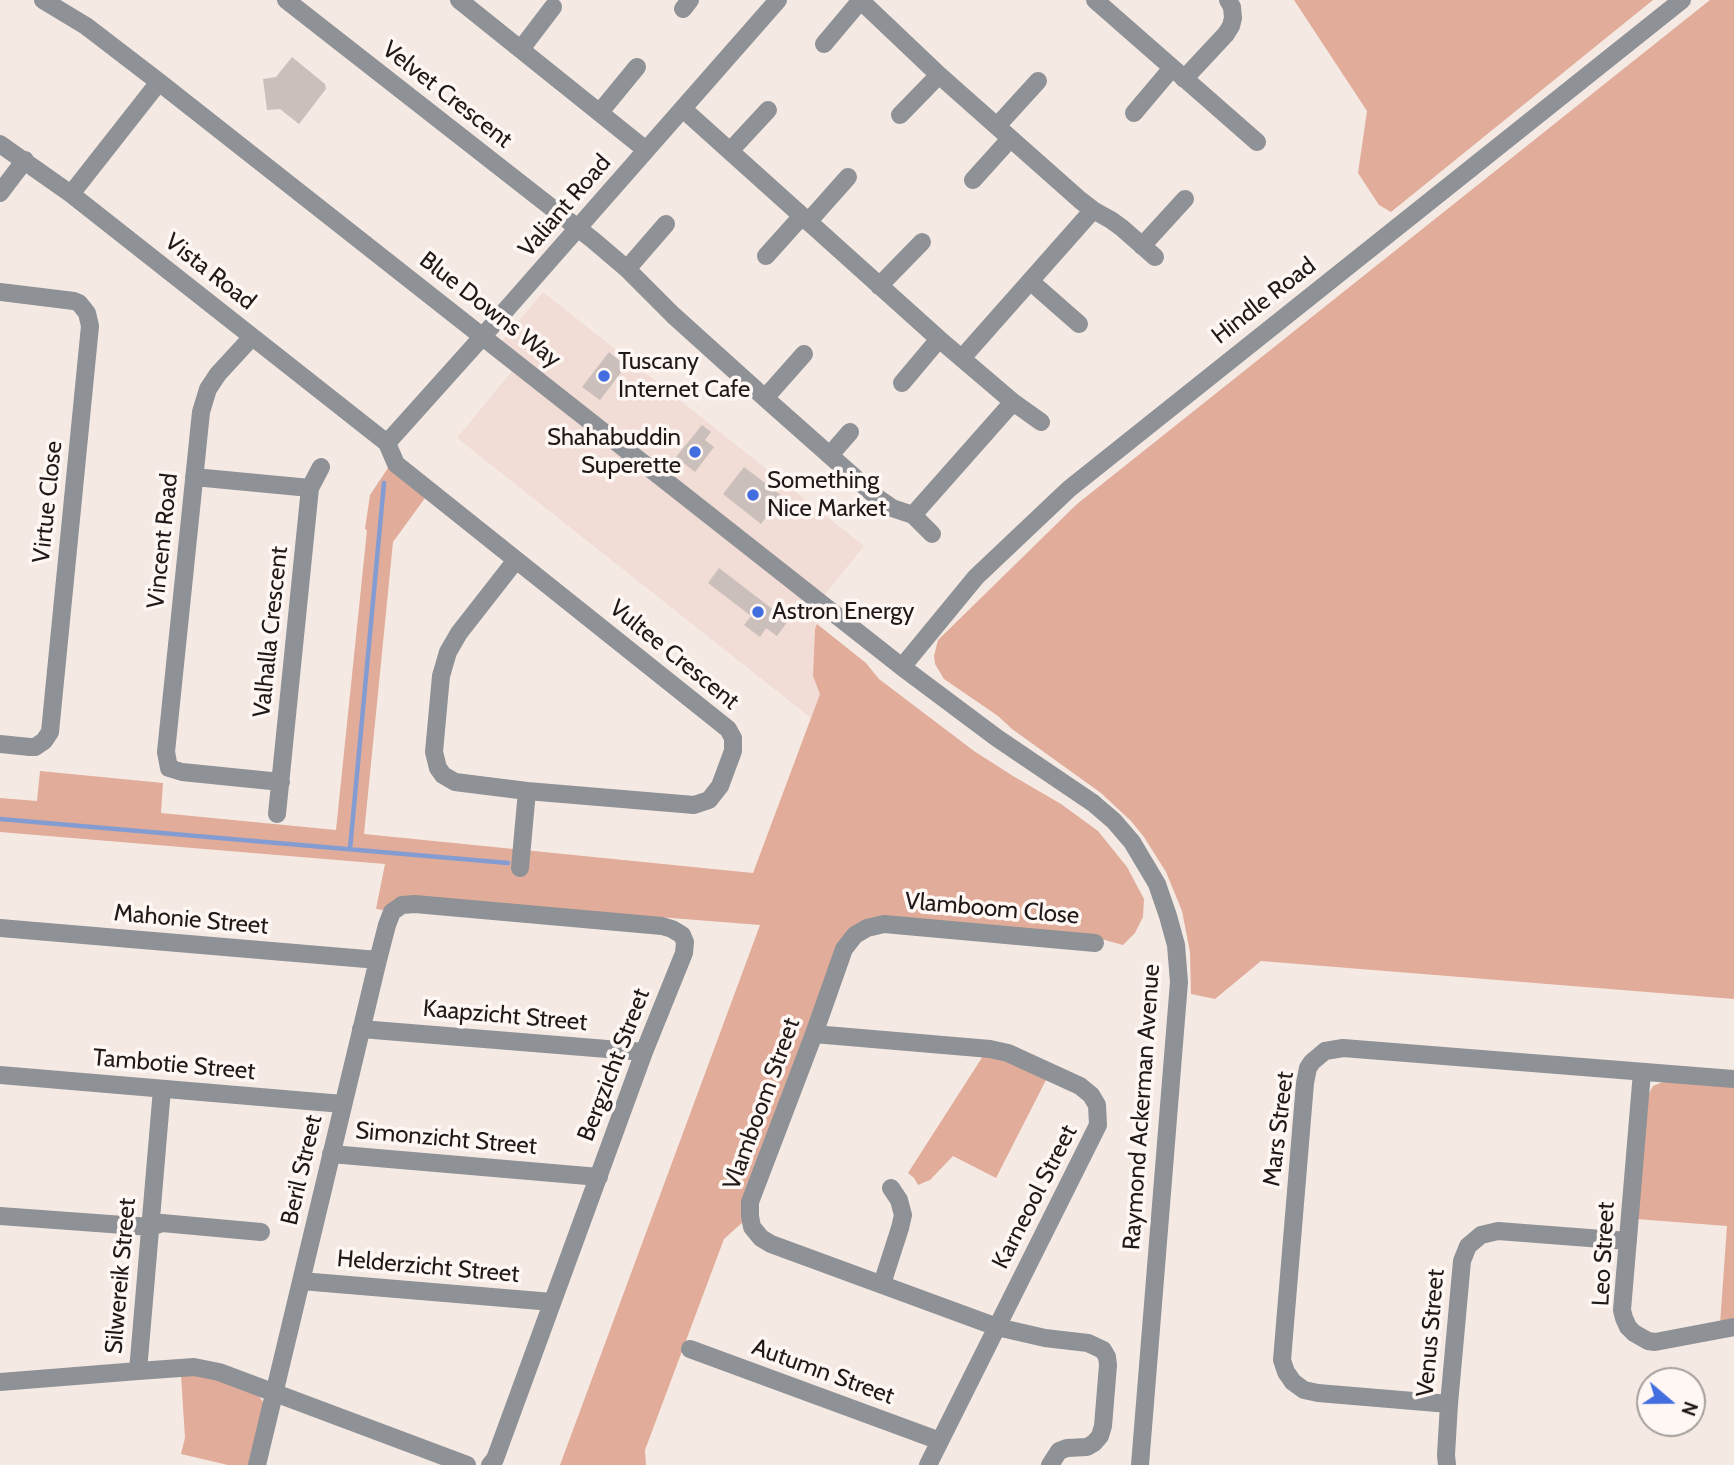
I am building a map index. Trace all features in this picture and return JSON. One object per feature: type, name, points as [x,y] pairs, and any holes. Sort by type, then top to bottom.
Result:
[{"type":"street","name":"Blue Downs Way","points":[[43,0],[86,26],[159,82],[902,667]]},
{"type":"street","name":"Velvet Crescent","points":[[286,0],[578,228],[627,269],[673,315],[883,502],[902,513],[913,515]]},
{"type":"street","points":[[459,0],[646,150]]},
{"type":"street","points":[[824,44],[861,0],[939,75],[1093,210],[1111,220],[1148,252],[1185,199]]},
{"type":"street","points":[[1095,0],[1257,142]]},
{"type":"street","points":[[1134,113],[1231,26],[1232,7],[1228,0]]},
{"type":"street","name":"Hindle Road","points":[[902,667],[976,577],[1069,489],[1682,0]]},
{"type":"street","name":"Valiant Road","points":[[387,443],[484,336],[775,1]]},
{"type":"street","points":[[521,49],[553,7]]},
{"type":"street","points":[[600,112],[637,67]]},
{"type":"street","points":[[900,115],[939,75]]},
{"type":"street","points":[[973,180],[1038,81]]},
{"type":"street","points":[[71,194],[159,82]]},
{"type":"street","points":[[683,109],[878,286],[1013,402],[1041,422]]},
{"type":"street","points":[[730,151],[768,110]]},
{"type":"street","name":"Vista Road","points":[[0,144],[71,194],[387,443]]},
{"type":"street","points":[[0,193],[24,160]]},
{"type":"street","points":[[766,256],[848,177]]},
{"type":"street","points":[[962,358],[1093,210]]},
{"type":"street","points":[[627,269],[666,224]]},
{"type":"street","points":[[878,286],[922,242]]},
{"type":"street","points":[[1030,281],[1079,324]]},
{"type":"street","name":"Virtue Close","points":[[0,292],[74,301],[87,313],[90,326],[50,733],[36,747],[0,744]]},
{"type":"street","name":"Vincent Road","points":[[252,337],[218,374],[208,389],[201,412],[166,752],[169,768],[182,772],[281,782]]},
{"type":"street","points":[[902,383],[939,339]]},
{"type":"street","points":[[765,398],[804,354]]},
{"type":"street","points":[[932,534],[913,515],[1013,402]]},
{"type":"street","points":[[830,455],[850,432]]},
{"type":"street","name":"Vultee Crescent","points":[[387,443],[396,464],[724,725],[731,733],[734,744],[720,786],[709,800],[694,805],[527,791],[462,783],[449,779],[438,768],[434,752],[441,676],[448,652],[459,633],[516,560]]},
{"type":"street","name":"Valhalla Crescent","points":[[277,814],[310,488],[321,467]]},
{"type":"street","points":[[194,477],[310,488]]},
{"type":"street","name":"Raymond Ackerman Avenue","points":[[902,667],[997,738],[1093,803],[1114,821],[1132,842],[1157,884],[1168,916],[1176,945],[1179,982],[1140,1465]]},
{"type":"street","points":[[520,868],[527,791]]},
{"type":"street","name":"Beril Street","points":[[257,1465],[387,925],[392,912],[402,905],[415,904]]},
{"type":"street","name":"Bergzicht Street","points":[[415,904],[662,926],[682,935],[685,942],[684,953],[644,1052],[495,1459],[489,1465]]},
{"type":"street","name":"Vlamboom Close","points":[[884,924],[1095,943]]},
{"type":"street","name":"Vlamboom Street","points":[[884,924],[867,928],[855,935],[844,949],[750,1202],[752,1227],[761,1238],[771,1244],[997,1327],[1045,1338],[1088,1343],[1103,1350],[1108,1365],[1100,1436],[1087,1447],[1059,1451],[1050,1465]]},
{"type":"street","name":"Mahonie Street","points":[[0,928],[378,960]]},
{"type":"street","name":"Kaapzicht Street","points":[[361,1029],[644,1052]]},
{"type":"street","name":"Karneool Street","points":[[814,1034],[990,1049],[1008,1053],[1080,1086],[1091,1095],[1097,1105],[1098,1125],[928,1465]]},
{"type":"street","name":"Mars Street","points":[[1449,1404],[1318,1393],[1304,1390],[1293,1382],[1286,1372],[1282,1360],[1305,1083],[1308,1068],[1318,1056],[1325,1051],[1343,1048],[1734,1079]]},
{"type":"street","name":"Leo Street","points":[[1642,1072],[1622,1310],[1628,1326],[1648,1341],[1655,1342],[1734,1327]]},
{"type":"street","name":"Tambotie Street","points":[[0,1075],[343,1104]]},
{"type":"street","name":"Silwereik Street","points":[[0,1382],[138,1371],[162,1089]]},
{"type":"street","name":"Simonzicht Street","points":[[331,1154],[599,1177]]},
{"type":"street","points":[[882,1284],[903,1215],[900,1200],[891,1188]]},
{"type":"street","points":[[0,1216],[150,1227],[162,1223],[261,1232]]},
{"type":"street","name":"Venus Street","points":[[1447,1465],[1449,1404],[1462,1261],[1468,1246],[1474,1239],[1499,1231],[1628,1241]]},
{"type":"street","name":"Helderzicht Street","points":[[301,1281],[552,1302]]},
{"type":"street","name":"Autumn Street","points":[[690,1349],[940,1441]]},
{"type":"street","points":[[138,1371],[194,1367],[208,1369],[445,1461],[467,1465]]},
{"type":"shaded area","points":[[1294,0],[1653,0],[1391,212],[1379,205],[1358,173],[1367,111]]},
{"type":"shaded area","points":[[1710,0],[1734,0],[1734,999],[1261,961],[1215,999],[1191,994],[1190,952],[1182,911],[1166,872],[1144,837],[1101,793],[944,679],[935,664],[938,640],[1077,504]]},
{"type":"shaded area","points":[[543,292],[864,546],[819,602],[827,610],[815,629],[815,678],[820,694],[811,718],[457,438],[517,365],[496,348]]},
{"type":"shaded area","points":[[388,468],[425,498],[393,542],[364,834],[753,873],[820,694],[813,676],[817,624],[866,663],[879,679],[974,751],[1061,804],[1098,831],[1127,867],[1144,899],[1143,917],[1135,933],[1123,945],[1094,937],[864,922],[743,1222],[724,1239],[645,1450],[646,1465],[560,1465],[760,925],[405,897],[393,901],[383,910],[376,909],[385,864],[0,832],[0,798],[37,801],[40,771],[163,783],[161,813],[336,830],[365,529],[370,495]]},
{"type":"shaded area","points":[[983,1056],[998,1058],[1047,1078],[996,1178],[953,1156],[930,1180],[918,1185],[908,1173]]},
{"type":"shaded area","points":[[1665,1081],[1734,1086],[1734,1321],[1720,1324],[1727,1226],[1636,1219],[1647,1097],[1653,1086]]},
{"type":"shaded area","points":[[207,1374],[259,1396],[265,1405],[250,1465],[228,1465],[181,1454],[185,1438],[181,1375]]},
{"type":"building","points":[[292,57],[325,84],[326,89],[299,124],[280,109],[267,110],[263,79],[276,77]]},
{"type":"building","name":"Tuscany Internet Cafe","points":[[609,352],[626,366],[600,400],[582,387]]},
{"type":"building","name":"Shahabuddin Superette","points":[[702,425],[711,432],[705,440],[714,447],[695,472],[676,457]]},
{"type":"building","name":"Something Nice Market","points":[[744,467],[782,496],[761,524],[723,494]]},
{"type":"building","points":[[719,568],[788,621],[777,636],[766,628],[760,637],[744,625],[751,616],[708,583]]},
{"type":"waterway","points":[[350,849],[384,483]]},
{"type":"waterway","points":[[0,819],[508,863]]},
{"type":"place","name":"Tuscany Internet Cafe","points":[[604,376]]},
{"type":"place","name":"Shahabuddin Superette","points":[[695,452]]},
{"type":"place","name":"Something Nice Market","points":[[753,495]]},
{"type":"place","name":"Astron Energy","points":[[758,612]]}]
